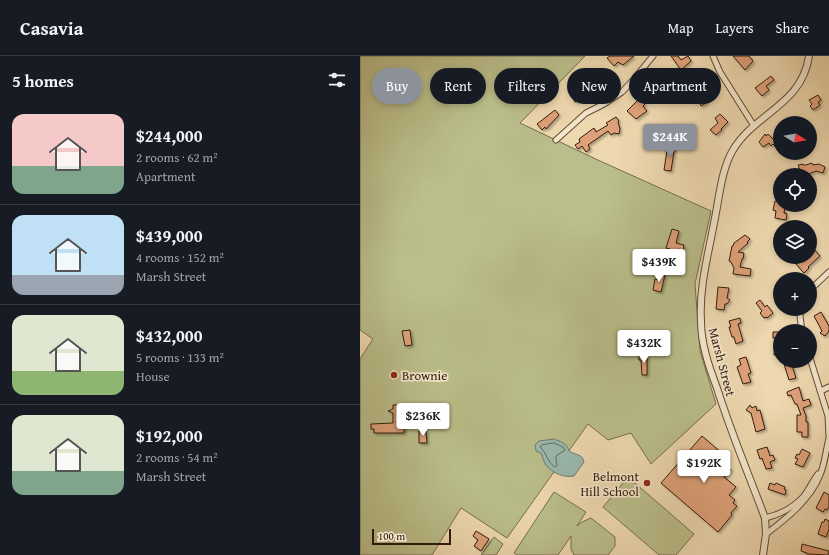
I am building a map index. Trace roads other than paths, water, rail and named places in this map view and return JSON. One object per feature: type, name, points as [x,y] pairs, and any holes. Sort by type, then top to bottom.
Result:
[{"type":"street","points":[[556,140],[586,113],[604,104],[622,92],[653,56]]},
{"type":"street","points":[[713,56],[720,72],[754,126]]},
{"type":"street","name":"Marsh Street","points":[[763,555],[766,534],[765,518],[729,427],[707,359],[701,323],[701,292],[726,166],[730,154],[738,142],[754,126],[793,92],[804,74],[809,56]]},
{"type":"street","points":[[817,283],[829,272]]},
{"type":"street","points":[[766,534],[798,508],[810,494],[822,471],[829,437],[828,416],[813,368]]},
{"type":"street","points":[[821,391],[829,387]]},
{"type":"street","points":[[765,518],[777,515],[795,503],[803,496],[814,479],[822,471]]},
{"type":"water","points":[[554,439],[567,446],[569,451],[582,457],[584,462],[574,476],[562,476],[558,474],[545,464],[541,453],[536,451],[535,445],[539,441]]},
{"type":"place","name":"Brownie","points":[[394,375]]},
{"type":"place","name":"Belmont Hill School","points":[[647,483]]}]
